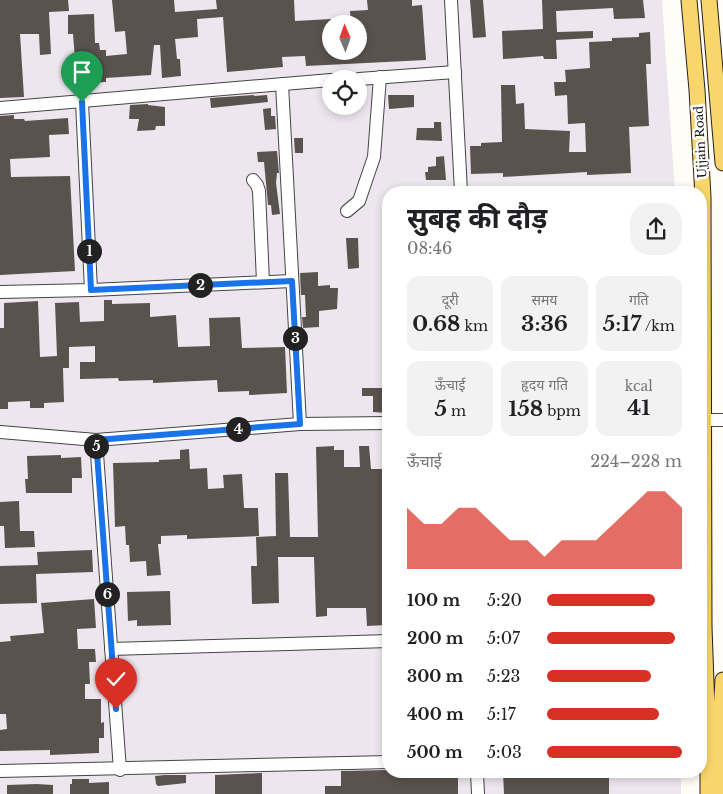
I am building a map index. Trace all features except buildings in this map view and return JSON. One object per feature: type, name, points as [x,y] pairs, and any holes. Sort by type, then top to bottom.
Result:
[{"type":"main road","name":"Ujjain Road","points":[[689,0],[697,90],[702,186]]},
{"type":"main road","name":"Ujjain Road","points":[[709,0],[723,163]]},
{"type":"main road","points":[[720,794],[723,680]]},
{"type":"main road","name":"Ujjain Road","points":[[707,710],[708,794]]},
{"type":"street","points":[[451,0],[461,186]]},
{"type":"street","points":[[367,78],[455,72]]},
{"type":"street","points":[[347,210],[359,201],[374,157],[380,77]]},
{"type":"street","points":[[0,108],[322,81]]},
{"type":"street","points":[[282,84],[300,424]]},
{"type":"street","points":[[82,102],[91,290]]},
{"type":"street","points":[[252,180],[257,185],[259,191],[263,282]]},
{"type":"street","points":[[0,292],[292,281]]},
{"type":"street","points":[[707,420],[723,420]]},
{"type":"street","points":[[0,432],[96,440],[300,424],[382,422]]},
{"type":"street","points":[[96,440],[120,770]]},
{"type":"street","points":[[111,649],[382,641]]},
{"type":"street","points":[[0,771],[120,770],[382,762]]},
{"type":"street","points":[[477,778],[478,794]]},
{"type":"shaded area","points":[[0,0],[662,0],[675,186],[382,186],[382,778],[681,778],[681,794],[0,794]]},
{"type":"route","points":[[82,102],[91,290],[292,281],[300,424],[96,440],[116,709]]}]
